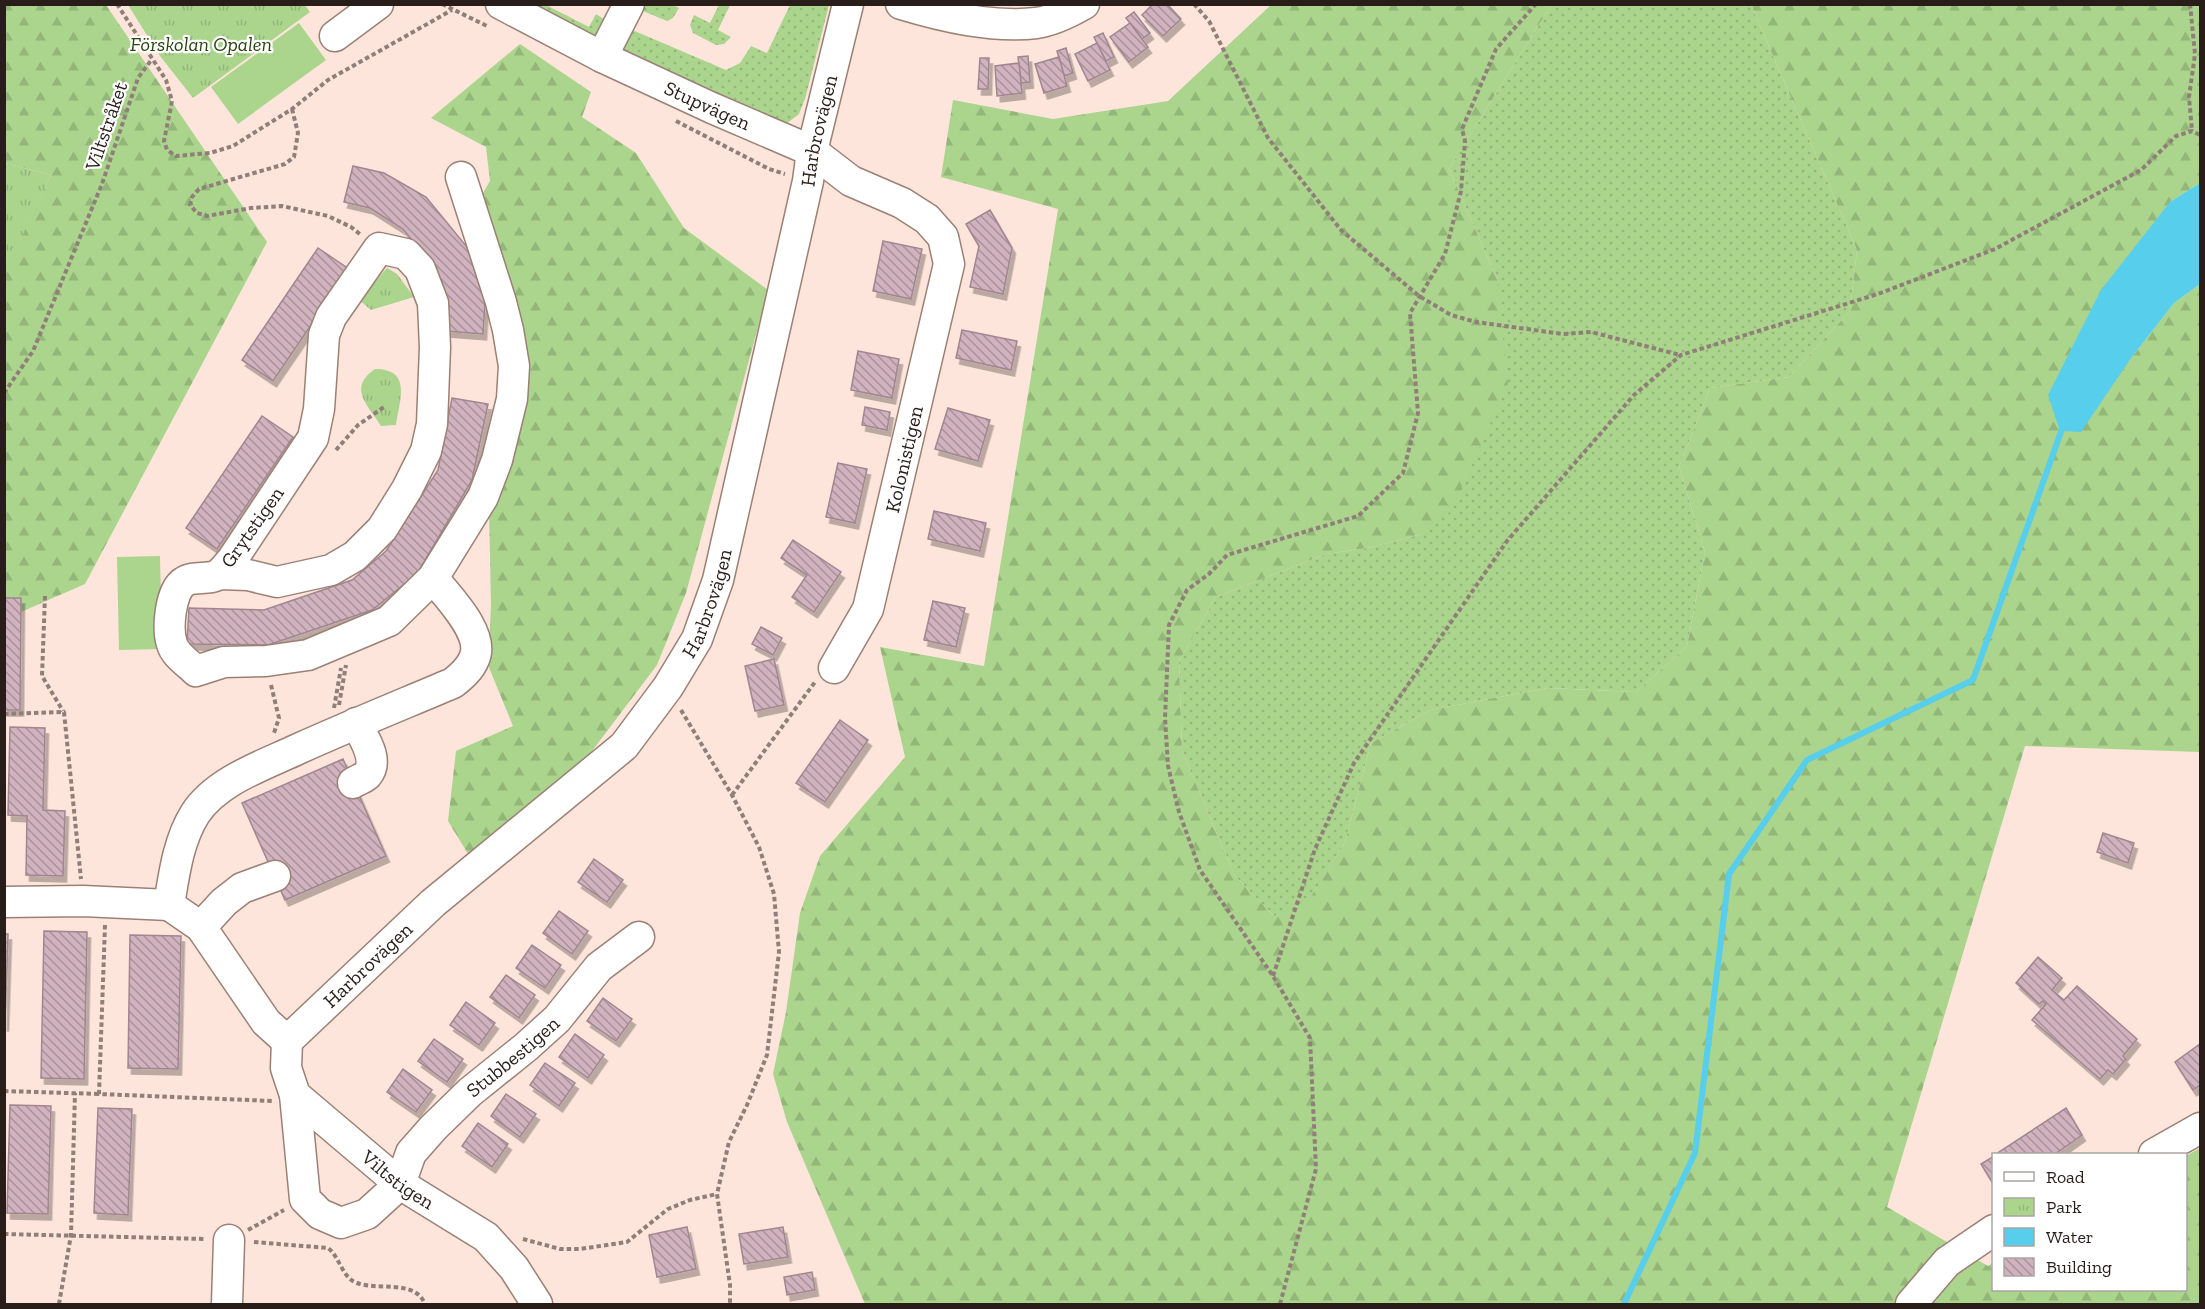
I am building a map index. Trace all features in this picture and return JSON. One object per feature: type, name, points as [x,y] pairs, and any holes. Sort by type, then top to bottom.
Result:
[{"type":"street","points":[[335,36],[378,4]]},
{"type":"street","name":"Stupvägen","points":[[501,4],[602,57],[812,151]]},
{"type":"street","points":[[602,57],[629,4]]},
{"type":"street","name":"Harbrovägen","points":[[287,1041],[433,903],[624,746],[668,687],[697,639],[718,580],[808,181],[812,151],[848,4]]},
{"type":"street","points":[[902,4],[931,13],[978,22],[1013,14],[1038,23],[1067,14],[1084,4]]},
{"type":"street","name":"Kolonistigen","points":[[812,151],[851,181],[902,203],[927,219],[943,237],[949,264],[868,609],[834,668]]},
{"type":"street","name":"Grytstigen","points":[[379,248],[331,317],[324,334],[319,410],[312,438],[232,560],[220,573],[212,577],[186,580],[179,586],[171,603],[171,643],[176,653],[196,671],[224,662],[266,661],[308,655],[389,621],[433,579],[483,497],[497,460],[512,399],[513,366],[508,330],[461,177]]},
{"type":"street","points":[[220,573],[277,582],[331,570],[355,556],[382,529],[407,489],[426,452],[432,424],[435,347],[433,303],[420,269],[413,261],[406,254],[379,248]]},
{"type":"street","points":[[170,906],[174,876],[183,841],[195,813],[234,778],[343,728],[453,684],[464,674],[476,656],[475,641],[467,619],[433,579]]},
{"type":"street","points":[[343,728],[368,747],[372,762],[367,775],[353,783]]},
{"type":"street","points":[[201,927],[224,902],[243,888],[275,876]]},
{"type":"street","points":[[4,902],[94,902],[170,906],[201,927],[266,1023],[287,1041],[286,1068],[295,1095],[305,1198],[320,1214],[341,1223],[367,1214],[400,1184]]},
{"type":"street","name":"Stubbestigen","points":[[400,1184],[411,1153],[433,1128],[470,1092],[557,1019],[599,967],[639,937]]},
{"type":"street","name":"Viltstigen","points":[[295,1095],[400,1184],[486,1237],[514,1268],[537,1305]]},
{"type":"street","points":[[2157,1153],[2200,1128]]},
{"type":"street","points":[[1911,1305],[1947,1262],[1992,1231]]},
{"type":"street","points":[[227,1305],[229,1240]]},
{"type":"path","points":[[117,4],[166,80],[172,101],[164,141],[167,150],[176,156],[210,153],[233,146],[292,109],[328,80],[452,10],[442,4]]},
{"type":"path","points":[[1194,4],[1209,21],[1268,138],[1341,230],[1419,296],[1451,315],[1476,322],[1563,334],[1592,332],[1681,355]]},
{"type":"path","points":[[1280,1305],[1316,1169],[1310,1038],[1273,976],[1200,870],[1179,812],[1168,766],[1165,718],[1169,625],[1187,590],[1209,574],[1227,555],[1358,516],[1403,473],[1418,413],[1410,313],[1445,254],[1461,191],[1465,141],[1462,129],[1496,50],[1536,4]]},
{"type":"path","points":[[2190,4],[2195,54],[2188,97],[2192,131]]},
{"type":"path","name":"Viltstråket","points":[[4,393],[33,351],[102,184],[138,78],[152,59]]},
{"type":"path","points":[[292,109],[298,133],[294,157],[285,164],[199,189],[192,197],[190,205],[197,213],[207,216],[251,208],[282,206],[328,216],[351,227],[379,248]]},
{"type":"path","points":[[1273,976],[1315,849],[1354,763],[1507,541],[1634,395],[1681,355],[1878,294],[1995,249],[2141,170],[2176,136],[2192,131],[2200,135]]},
{"type":"path","points":[[45,596],[42,676],[64,712],[94,902],[99,1094]]},
{"type":"path","points":[[343,728],[334,706],[344,657],[345,639]]},
{"type":"path","points":[[343,728],[339,709],[348,653],[345,639]]},
{"type":"path","points":[[732,795],[812,684],[834,668]]},
{"type":"path","points":[[266,764],[279,718],[272,686]]},
{"type":"path","points":[[668,687],[732,795],[759,847],[774,894],[779,952],[767,1055],[729,1142],[717,1194],[730,1285],[730,1305]]},
{"type":"path","points":[[4,714],[64,712]]},
{"type":"path","points":[[4,1091],[278,1101],[295,1095]]},
{"type":"path","points":[[59,1305],[71,1235],[75,1093]]},
{"type":"path","points":[[521,1238],[560,1249],[580,1249],[627,1242],[668,1209],[690,1200],[717,1194]]},
{"type":"path","points":[[229,1240],[305,1198]]},
{"type":"path","points":[[4,1234],[229,1240],[328,1248],[334,1253],[349,1279],[362,1284],[415,1291],[422,1297],[425,1305]]},
{"type":"green space","name":"Förskolan Opalen","points":[[304,4],[310,12],[193,98],[160,56],[128,5]]},
{"type":"green space","points":[[5,5],[106,5],[267,242],[85,584],[5,619],[4,273],[51,175],[5,163]]},
{"type":"green space","points":[[522,5],[546,5],[589,27],[596,14],[604,19],[607,26],[595,38]]},
{"type":"green space","points":[[641,5],[673,5],[679,8],[673,18],[667,21],[643,11]]},
{"type":"green space","points":[[719,5],[730,5],[718,30],[731,37],[724,44],[716,45],[693,33],[690,25],[694,15],[710,23]]},
{"type":"green space","points":[[790,5],[829,5],[805,99],[799,114],[786,124],[629,57],[621,47],[630,29],[726,70],[740,63],[751,46],[767,53]]},
{"type":"green space","points":[[1271,5],[1551,5],[1449,169],[1497,279],[1508,384],[1451,511],[1422,534],[1367,548],[1326,554],[1216,597],[1179,661],[1182,751],[1235,876],[1274,916],[1302,911],[1345,842],[1371,743],[1430,710],[1548,688],[1636,692],[1687,646],[1705,552],[1679,467],[1710,388],[1789,377],[1850,311],[1857,250],[1751,5],[2200,5],[2200,183],[2170,202],[2129,361],[2174,303],[2200,284],[2200,752],[2025,746],[1887,1207],[1988,1266],[1992,1264],[1992,1291],[2187,1291],[2187,1155],[2200,1148],[2200,1304],[865,1304],[787,1122],[773,1074],[786,1012],[800,913],[820,856],[905,757],[880,647],[984,666],[1058,209],[941,177],[953,100],[1053,119],[1168,101]]},
{"type":"green space","points":[[1551,5],[1751,5],[1857,250],[1850,311],[1789,377],[1710,388],[1679,467],[1705,552],[1687,646],[1636,692],[1548,688],[1430,710],[1371,743],[1345,842],[1302,912],[1274,916],[1235,876],[1182,751],[1179,661],[1216,597],[1326,554],[1367,548],[1422,534],[1497,279],[1449,169]]},
{"type":"green space","points":[[299,23],[326,60],[238,124],[211,87]]},
{"type":"green space","points":[[520,44],[591,92],[582,117],[636,153],[684,228],[768,290],[686,593],[657,665],[580,767],[473,862],[448,821],[456,751],[513,726],[488,665],[491,606],[489,508],[511,456],[480,198],[490,181],[486,147],[431,118]]},
{"type":"green space","points":[[4,163],[51,175],[5,273]]},
{"type":"green space","points":[[387,268],[397,274],[414,297],[371,310],[359,300]]},
{"type":"green space","points":[[375,369],[387,370],[399,380],[401,396],[396,425],[381,426],[363,397],[362,383]]},
{"type":"green space","points":[[160,556],[162,649],[119,650],[117,557]]},
{"type":"water","points":[[2200,183],[2200,284],[2174,303],[2129,361],[2081,432],[2060,431],[2048,395],[2101,290],[2170,202]]},
{"type":"building","points":[[1153,4],[1167,4],[1181,19],[1163,36],[1142,15]]},
{"type":"building","points":[[1134,12],[1150,33],[1142,39],[1126,18]]},
{"type":"building","points":[[1130,23],[1148,47],[1129,62],[1110,37]]},
{"type":"building","points":[[1103,33],[1114,57],[1106,61],[1094,37]]},
{"type":"building","points":[[1097,43],[1110,70],[1088,81],[1075,54]]},
{"type":"building","points":[[1066,48],[1073,73],[1064,76],[1057,51]]},
{"type":"building","points":[[1028,56],[1030,82],[1021,83],[1018,57]]},
{"type":"building","points":[[1059,57],[1067,86],[1044,93],[1035,64]]},
{"type":"building","points":[[980,58],[989,58],[988,89],[978,89]]},
{"type":"building","points":[[1019,63],[1022,93],[997,96],[995,66]]},
{"type":"building","points":[[353,166],[384,173],[426,197],[467,247],[485,302],[483,334],[446,331],[433,266],[403,229],[370,208],[344,202]]},
{"type":"building","points":[[990,210],[1012,248],[1003,294],[970,287],[979,246],[966,224]]},
{"type":"building","points":[[883,241],[922,249],[911,299],[873,291]]},
{"type":"building","points":[[318,248],[349,269],[273,381],[242,360]]},
{"type":"building","points":[[962,330],[1017,341],[1011,370],[956,358]]},
{"type":"building","points":[[858,351],[899,359],[892,398],[851,390]]},
{"type":"building","points":[[452,398],[488,404],[472,480],[417,574],[372,610],[268,645],[187,644],[189,608],[264,610],[352,580],[386,551],[438,470]]},
{"type":"building","points":[[865,407],[890,412],[887,430],[862,425]]},
{"type":"building","points":[[948,408],[990,420],[978,461],[935,449]]},
{"type":"building","points":[[262,416],[293,437],[217,549],[186,528]]},
{"type":"building","points":[[838,463],[867,469],[855,523],[826,517]]},
{"type":"building","points":[[934,511],[986,523],[980,551],[928,539]]},
{"type":"building","points":[[793,540],[841,572],[814,612],[792,597],[807,575],[781,558]]},
{"type":"building","points":[[4,598],[21,598],[20,710],[4,710]]},
{"type":"building","points":[[933,601],[965,608],[956,647],[924,640]]},
{"type":"building","points":[[761,627],[782,638],[773,655],[752,644]]},
{"type":"building","points":[[774,659],[784,705],[755,711],[745,666]]},
{"type":"building","points":[[840,720],[868,740],[825,802],[796,783]]},
{"type":"building","points":[[10,727],[45,728],[43,810],[65,811],[63,876],[26,875],[27,816],[8,815]]},
{"type":"building","points":[[343,759],[386,856],[285,900],[242,803]]},
{"type":"building","points":[[2103,833],[2134,843],[2128,863],[2097,852]]},
{"type":"building","points":[[594,859],[623,880],[607,902],[578,882]]},
{"type":"building","points":[[559,911],[588,931],[572,954],[543,933]]},
{"type":"building","points":[[44,931],[87,932],[84,1079],[41,1078]]},
{"type":"building","points":[[4,934],[8,934],[5,1025],[4,1025]]},
{"type":"building","points":[[130,935],[181,936],[178,1069],[128,1068]]},
{"type":"building","points":[[532,945],[561,965],[545,988],[516,968]]},
{"type":"building","points":[[2038,957],[2062,978],[2052,990],[2064,1000],[2077,986],[2137,1039],[2123,1056],[2126,1059],[2113,1074],[2108,1070],[2100,1079],[2032,1020],[2046,1004],[2043,1001],[2039,1004],[2016,983]]},
{"type":"building","points":[[506,975],[535,995],[519,1018],[490,997]]},
{"type":"building","points":[[603,998],[632,1019],[616,1041],[587,1021]]},
{"type":"building","points":[[466,1002],[495,1023],[479,1045],[450,1025]]},
{"type":"building","points":[[575,1034],[604,1055],[588,1078],[559,1057]]},
{"type":"building","points":[[434,1039],[463,1059],[447,1082],[418,1061]]},
{"type":"building","points":[[2200,1044],[2200,1085],[2193,1090],[2175,1062]]},
{"type":"building","points":[[545,1063],[575,1083],[559,1106],[530,1085]]},
{"type":"building","points":[[403,1069],[432,1090],[416,1112],[387,1092]]},
{"type":"building","points":[[506,1094],[536,1114],[520,1137],[491,1116]]},
{"type":"building","points":[[10,1105],[51,1106],[48,1214],[7,1213]]},
{"type":"building","points":[[98,1108],[132,1109],[128,1215],[94,1213]]},
{"type":"building","points":[[2066,1108],[2082,1135],[2056,1153],[1998,1153]]},
{"type":"building","points":[[478,1123],[508,1144],[492,1167],[462,1146]]},
{"type":"building","points":[[1992,1157],[1992,1182],[1981,1164]]},
{"type":"building","points":[[687,1227],[696,1269],[657,1277],[649,1235]]},
{"type":"building","points":[[783,1227],[788,1257],[744,1264],[739,1234]]},
{"type":"building","points":[[812,1272],[815,1290],[787,1295],[784,1277]]},
{"type":"waterway","points":[[1624,1304],[1695,1153],[1729,874],[1807,760],[1973,680],[2063,426]]}]
